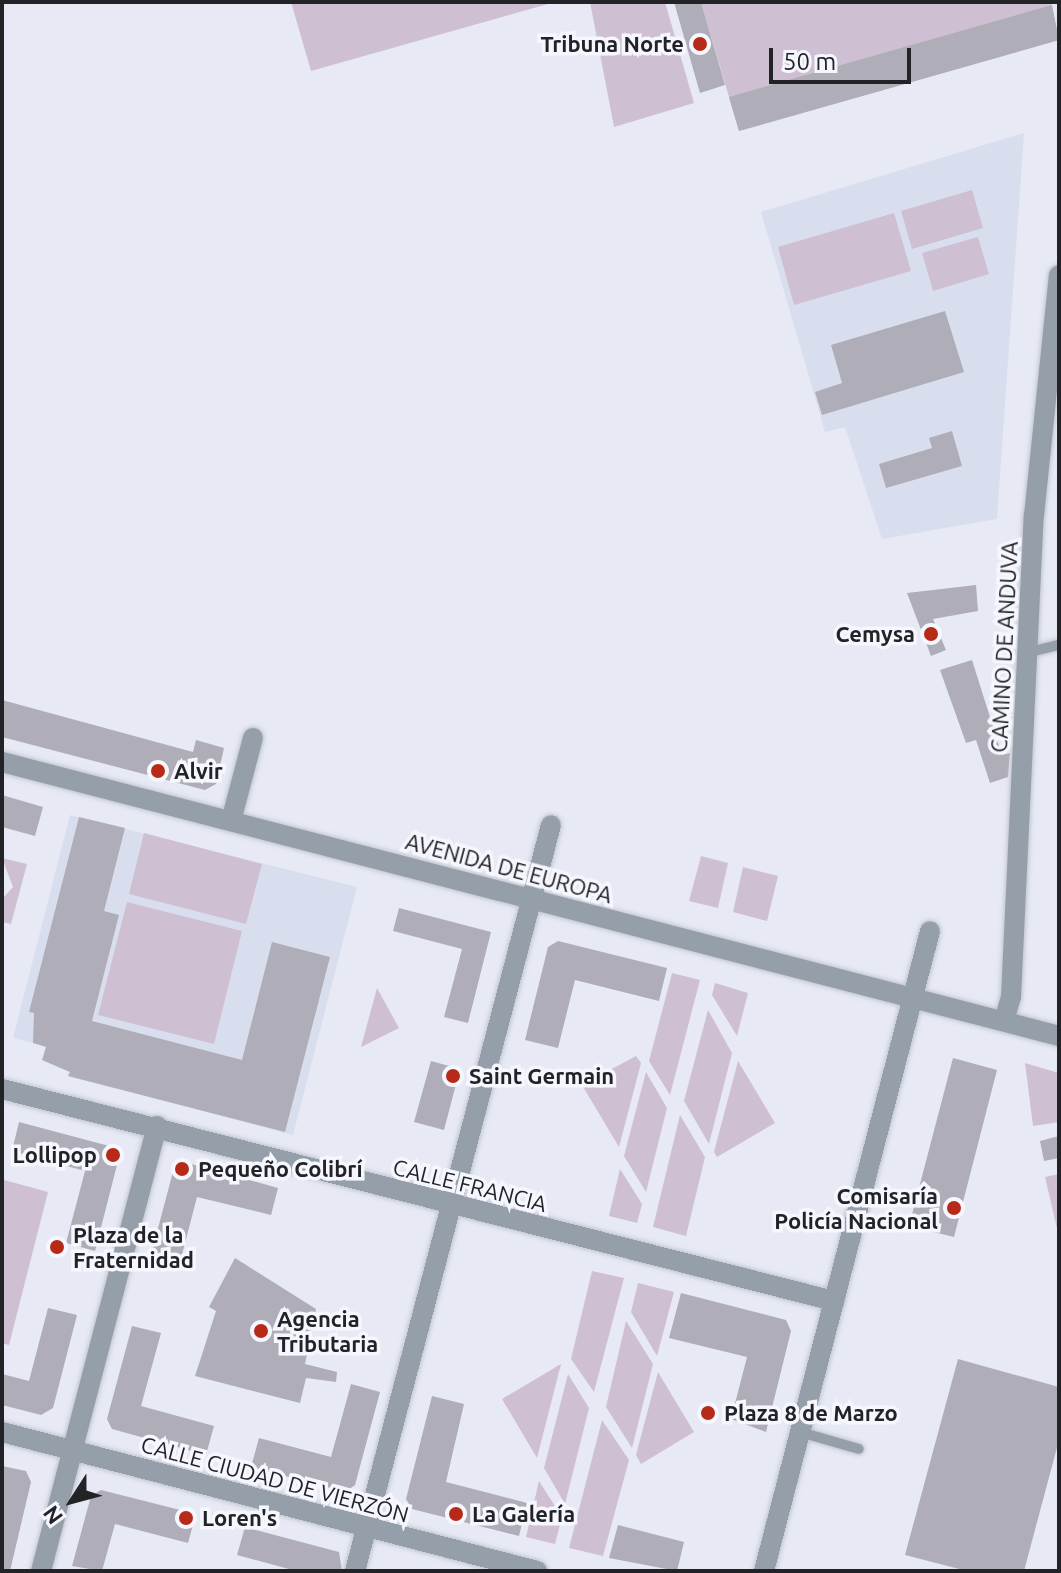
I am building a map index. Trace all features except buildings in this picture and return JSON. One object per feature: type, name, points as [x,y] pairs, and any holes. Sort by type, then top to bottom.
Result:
[{"type":"street","name":"CAMINO DE ANDUVA","points":[[1004,1021],[1011,997],[1034,516],[1059,275]]},
{"type":"street","points":[[231,821],[253,738]]},
{"type":"street","name":"AVENIDA DE EUROPA","points":[[2,762],[1059,1036]]},
{"type":"street","points":[[355,1571],[529,899],[551,825]]},
{"type":"street","points":[[764,1571],[930,931]]},
{"type":"street","name":"CALLE FRANCIA","points":[[2,1089],[157,1126],[452,1205],[834,1301]]},
{"type":"street","points":[[41,1571],[157,1126]]},
{"type":"street","name":"CALLE CIUDAD DE VIERZÓN","points":[[2,1432],[537,1571]]},
{"type":"lane","points":[[1026,653],[1059,645]]},
{"type":"lane","points":[[800,1432],[859,1449]]},
{"type":"shaded area","points":[[291,2],[555,2],[311,71]]},
{"type":"shaded area","points":[[590,2],[665,2],[694,103],[614,127]]},
{"type":"shaded area","points":[[701,2],[1051,2],[1059,40],[739,131]]},
{"type":"shaded area","points":[[1024,133],[997,519],[882,539],[845,427],[825,432],[761,212]]},
{"type":"shaded area","points":[[972,190],[983,228],[912,249],[901,211]]},
{"type":"shaded area","points":[[894,213],[911,271],[794,305],[778,247]]},
{"type":"shaded area","points":[[978,237],[989,274],[933,291],[922,253]]},
{"type":"shaded area","points":[[70,815],[357,887],[293,1135],[68,1076],[69,1072],[42,1060],[46,1046],[13,1038]]},
{"type":"shaded area","points":[[144,833],[262,864],[246,924],[129,894]]},
{"type":"shaded area","points":[[701,856],[728,863],[718,908],[689,901]]},
{"type":"shaded area","points":[[2,858],[27,864],[11,924],[2,922],[2,899],[13,887]]},
{"type":"shaded area","points":[[743,867],[778,876],[767,921],[733,912]]},
{"type":"shaded area","points":[[127,902],[242,931],[214,1044],[98,1015]]},
{"type":"shaded area","points":[[672,973],[700,980],[670,1095],[649,1061]]},
{"type":"shaded area","points":[[715,983],[748,993],[737,1036],[712,995]]},
{"type":"shaded area","points":[[377,988],[399,1028],[361,1047]]},
{"type":"shaded area","points":[[708,1010],[732,1053],[709,1144],[684,1101]]},
{"type":"shaded area","points":[[636,1056],[641,1063],[619,1147],[582,1085]]},
{"type":"shaded area","points":[[738,1061],[775,1123],[717,1157],[714,1152]]},
{"type":"shaded area","points":[[1025,1063],[1059,1073],[1059,1122],[1033,1126]]},
{"type":"shaded area","points":[[646,1072],[667,1108],[646,1192],[624,1156]]},
{"type":"shaded area","points":[[680,1115],[705,1157],[686,1236],[653,1227]]},
{"type":"shaded area","points":[[620,1169],[642,1204],[637,1223],[609,1216]]},
{"type":"shaded area","points":[[1059,1174],[1059,1237],[1045,1177]]},
{"type":"shaded area","points":[[4,1180],[48,1192],[9,1345],[2,1343]]},
{"type":"shaded area","points":[[592,1271],[624,1278],[594,1392],[571,1359]]},
{"type":"shaded area","points":[[638,1283],[674,1292],[657,1356],[631,1312]]},
{"type":"shaded area","points":[[626,1321],[653,1364],[632,1448],[606,1407]]},
{"type":"shaded area","points":[[561,1364],[537,1458],[502,1399]]},
{"type":"shaded area","points":[[658,1372],[694,1432],[641,1464],[636,1455]]},
{"type":"shaded area","points":[[568,1374],[589,1408],[565,1504],[544,1468]]},
{"type":"shaded area","points":[[602,1420],[629,1460],[603,1556],[569,1548]]},
{"type":"shaded area","points":[[539,1481],[562,1517],[555,1544],[526,1537]]},
{"type":"place","name":"Tribuna Norte","points":[[700,44]]},
{"type":"place","name":"Cemysa","points":[[931,634]]},
{"type":"place","name":"Alvir","points":[[158,771]]},
{"type":"place","name":"Saint Germain","points":[[453,1076]]},
{"type":"place","name":"Lollipop","points":[[113,1155]]},
{"type":"place","name":"Pequeño Colibrí","points":[[182,1169]]},
{"type":"place","name":"Comisaría Policía Nacional","points":[[954,1208]]},
{"type":"place","name":"Plaza de la Fraternidad","points":[[57,1247]]},
{"type":"place","name":"Agencia Tributaria","points":[[261,1331]]},
{"type":"place","name":"Plaza 8 de Marzo","points":[[708,1413]]},
{"type":"place","name":"La Galería","points":[[456,1514]]},
{"type":"place","name":"Loren's","points":[[186,1518]]}]
